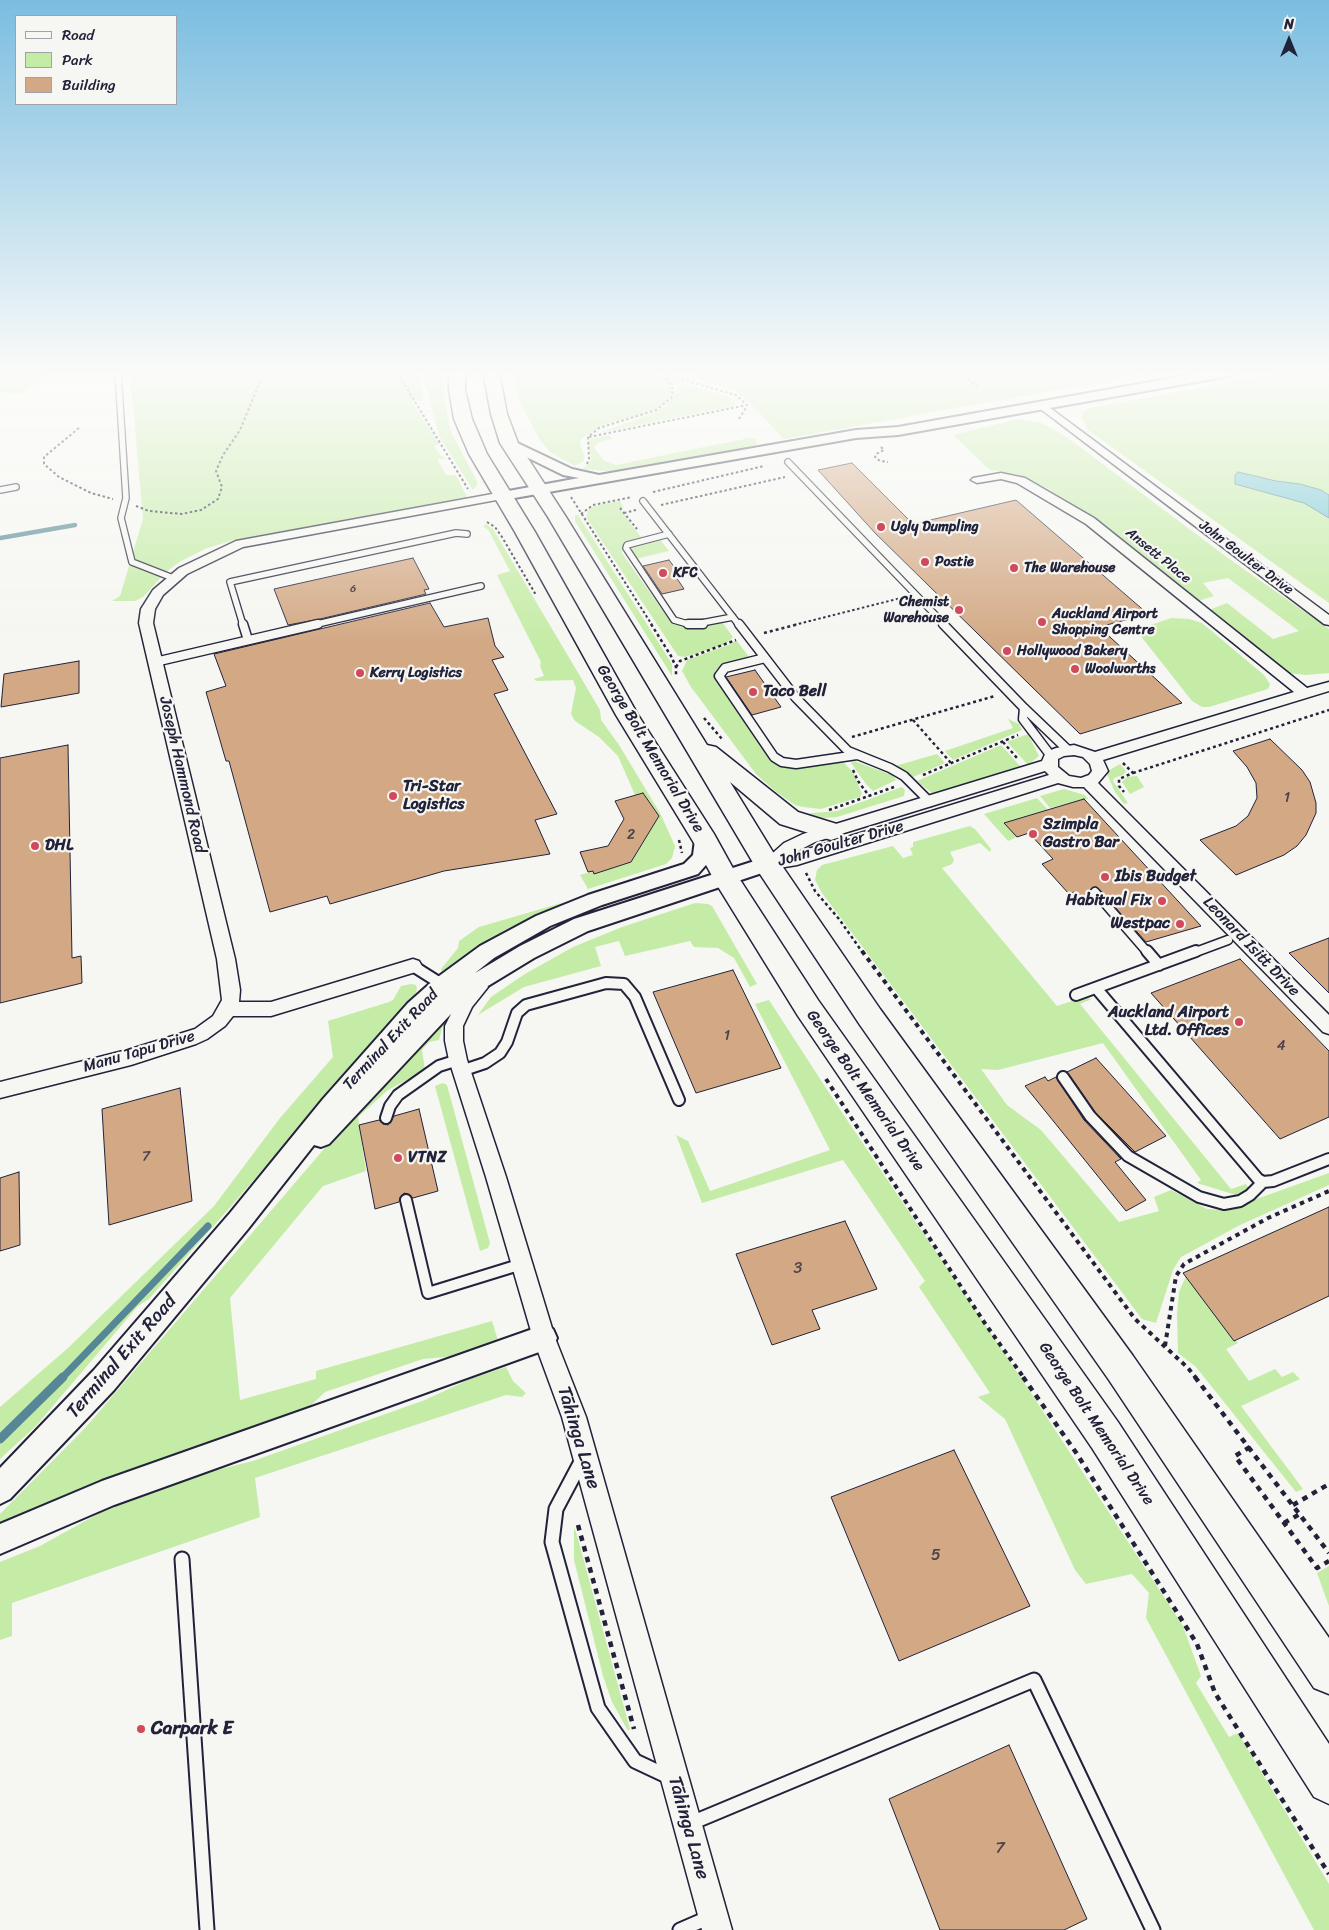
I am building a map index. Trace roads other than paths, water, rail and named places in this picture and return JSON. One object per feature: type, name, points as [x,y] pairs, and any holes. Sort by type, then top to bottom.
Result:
[{"type":"main road","name":"George Bolt Memorial Drive","points":[[484,462],[627,715],[705,840],[726,878],[814,1016],[990,1274],[1105,1435],[1329,1782]]},
{"type":"main road","points":[[523,462],[549,497],[767,864],[870,1017],[1121,1368],[1329,1674]]},
{"type":"main road","points":[[691,738],[789,818],[826,821]]},
{"type":"street","points":[[549,462],[579,476],[614,478]]},
{"type":"street","points":[[507,502],[549,497],[614,478],[702,462]]},
{"type":"street","points":[[631,492],[767,462]]},
{"type":"street","name":"John Goulter Drive","points":[[1118,462],[1329,621]]},
{"type":"street","name":"Ansett Place","points":[[977,480],[1001,476],[1016,478],[1042,491],[1090,520],[1304,693]]},
{"type":"street","name":"Joseph Hammond Road","points":[[228,1008],[231,990],[226,959],[146,623],[148,609],[158,593],[173,578],[196,563],[237,552],[433,518],[507,502]]},
{"type":"street","points":[[1093,758],[1329,686]]},
{"type":"street","points":[[1061,750],[1068,750],[1081,751],[1093,758],[1100,767],[1098,776],[1088,782],[1073,782],[1060,777],[1052,770],[1050,760],[1061,750]]},
{"type":"street","name":"John Goulter Drive","points":[[767,864],[802,841],[826,821],[930,802],[1050,760]]},
{"type":"street","name":"John Goulter Drive","points":[[767,864],[797,859],[1060,777]]},
{"type":"street","name":"Leonard Isitt Drive","points":[[1088,782],[1329,1027]]},
{"type":"street","name":"Terminal Exit Road","points":[[0,1489],[104,1380],[239,1221],[331,1106],[416,1009],[443,985],[487,952],[543,921],[595,900],[691,869],[702,857],[705,840]]},
{"type":"street","name":"Terminal Exit Road","points":[[239,1221],[348,1110],[442,1009],[475,983],[527,952],[581,925],[767,864]]},
{"type":"street","points":[[228,1008],[271,1009],[413,966]]},
{"type":"street","name":"Tāhinga Lane","points":[[505,966],[476,990],[464,1003],[458,1015],[454,1037],[460,1065],[544,1338],[574,1417],[673,1779],[715,1923]]},
{"type":"street","name":"Manu Tapu Drive","points":[[0,1090],[131,1057],[189,1039],[211,1028],[219,1021],[228,1008]]},
{"type":"street","points":[[0,1539],[112,1491],[544,1338]]},
{"type":"lane","points":[[123,462],[125,502],[121,518],[132,562],[173,578]]},
{"type":"lane","points":[[788,462],[1024,708],[1068,750]]},
{"type":"lane","points":[[0,490],[16,487]]},
{"type":"lane","points":[[643,501],[796,698],[848,751],[890,768],[909,781],[930,802]]},
{"type":"lane","points":[[248,640],[230,582],[425,539],[456,533],[467,534]]},
{"type":"lane","points":[[669,534],[636,542],[627,545],[626,548],[674,620],[691,625],[733,617]]},
{"type":"lane","points":[[155,662],[481,586]]},
{"type":"lane","points":[[765,658],[725,668],[719,676],[774,757],[782,762],[796,764],[857,755]]},
{"type":"lane","points":[[1024,708],[1023,719],[1050,760]]},
{"type":"lane","points":[[1095,892],[1159,965]]},
{"type":"lane","points":[[1076,995],[1228,940]]},
{"type":"lane","points":[[413,966],[443,985]]},
{"type":"lane","points":[[386,1118],[390,1106],[398,1095],[439,1066],[485,1063],[500,1052],[507,1042],[517,1013],[526,1005],[606,983],[624,984],[635,996],[679,1100]]},
{"type":"lane","points":[[1096,988],[1258,1179],[1263,1182],[1273,1181],[1329,1159]]},
{"type":"lane","points":[[1063,1077],[1090,1116],[1128,1156],[1199,1196],[1224,1204],[1240,1201],[1250,1195],[1263,1182]]},
{"type":"lane","points":[[406,1200],[428,1293],[522,1264]]},
{"type":"lane","points":[[584,1455],[556,1509],[552,1542],[598,1708],[635,1760],[673,1779]]},
{"type":"lane","points":[[182,1559],[207,1930]]},
{"type":"lane","points":[[687,1825],[1034,1680],[1153,1930]]},
{"type":"lane","points":[[680,1930],[715,1923]]},
{"type":"water","points":[[1238,472],[1321,490],[1329,495],[1329,518],[1304,503],[1235,484],[1235,475]]},
{"type":"waterway","points":[[0,538],[75,525]]},
{"type":"waterway","points":[[62,1378],[208,1226]]},
{"type":"waterway","points":[[0,1439],[62,1378]]},
{"type":"place","name":"Ugly Dumpling","points":[[881,527]]},
{"type":"place","name":"Postie","points":[[925,562]]},
{"type":"place","name":"The Warehouse","points":[[1014,568]]},
{"type":"place","name":"KFC","points":[[663,573]]},
{"type":"place","name":"Chemist Warehouse","points":[[959,610]]},
{"type":"place","name":"Auckland Airport Shopping Centre","points":[[1042,622]]},
{"type":"place","name":"Hollywood Bakery","points":[[1007,651]]},
{"type":"place","name":"Woolworths","points":[[1075,669]]},
{"type":"place","name":"Kerry Logistics","points":[[360,673]]},
{"type":"place","name":"Taco Bell","points":[[753,692]]},
{"type":"place","name":"Tri-Star Logistics","points":[[393,796]]},
{"type":"place","name":"Szimpla Gastro Bar","points":[[1033,834]]},
{"type":"place","name":"DHL","points":[[35,846]]},
{"type":"place","name":"Ibis Budget","points":[[1105,877]]},
{"type":"place","name":"Habitual Fix","points":[[1162,901]]},
{"type":"place","name":"Westpac","points":[[1180,924]]},
{"type":"place","name":"Auckland Airport Ltd. Offices","points":[[1239,1022]]},
{"type":"place","name":"VTNZ","points":[[398,1158]]},
{"type":"place","name":"Carpark E","points":[[141,1729]]}]
